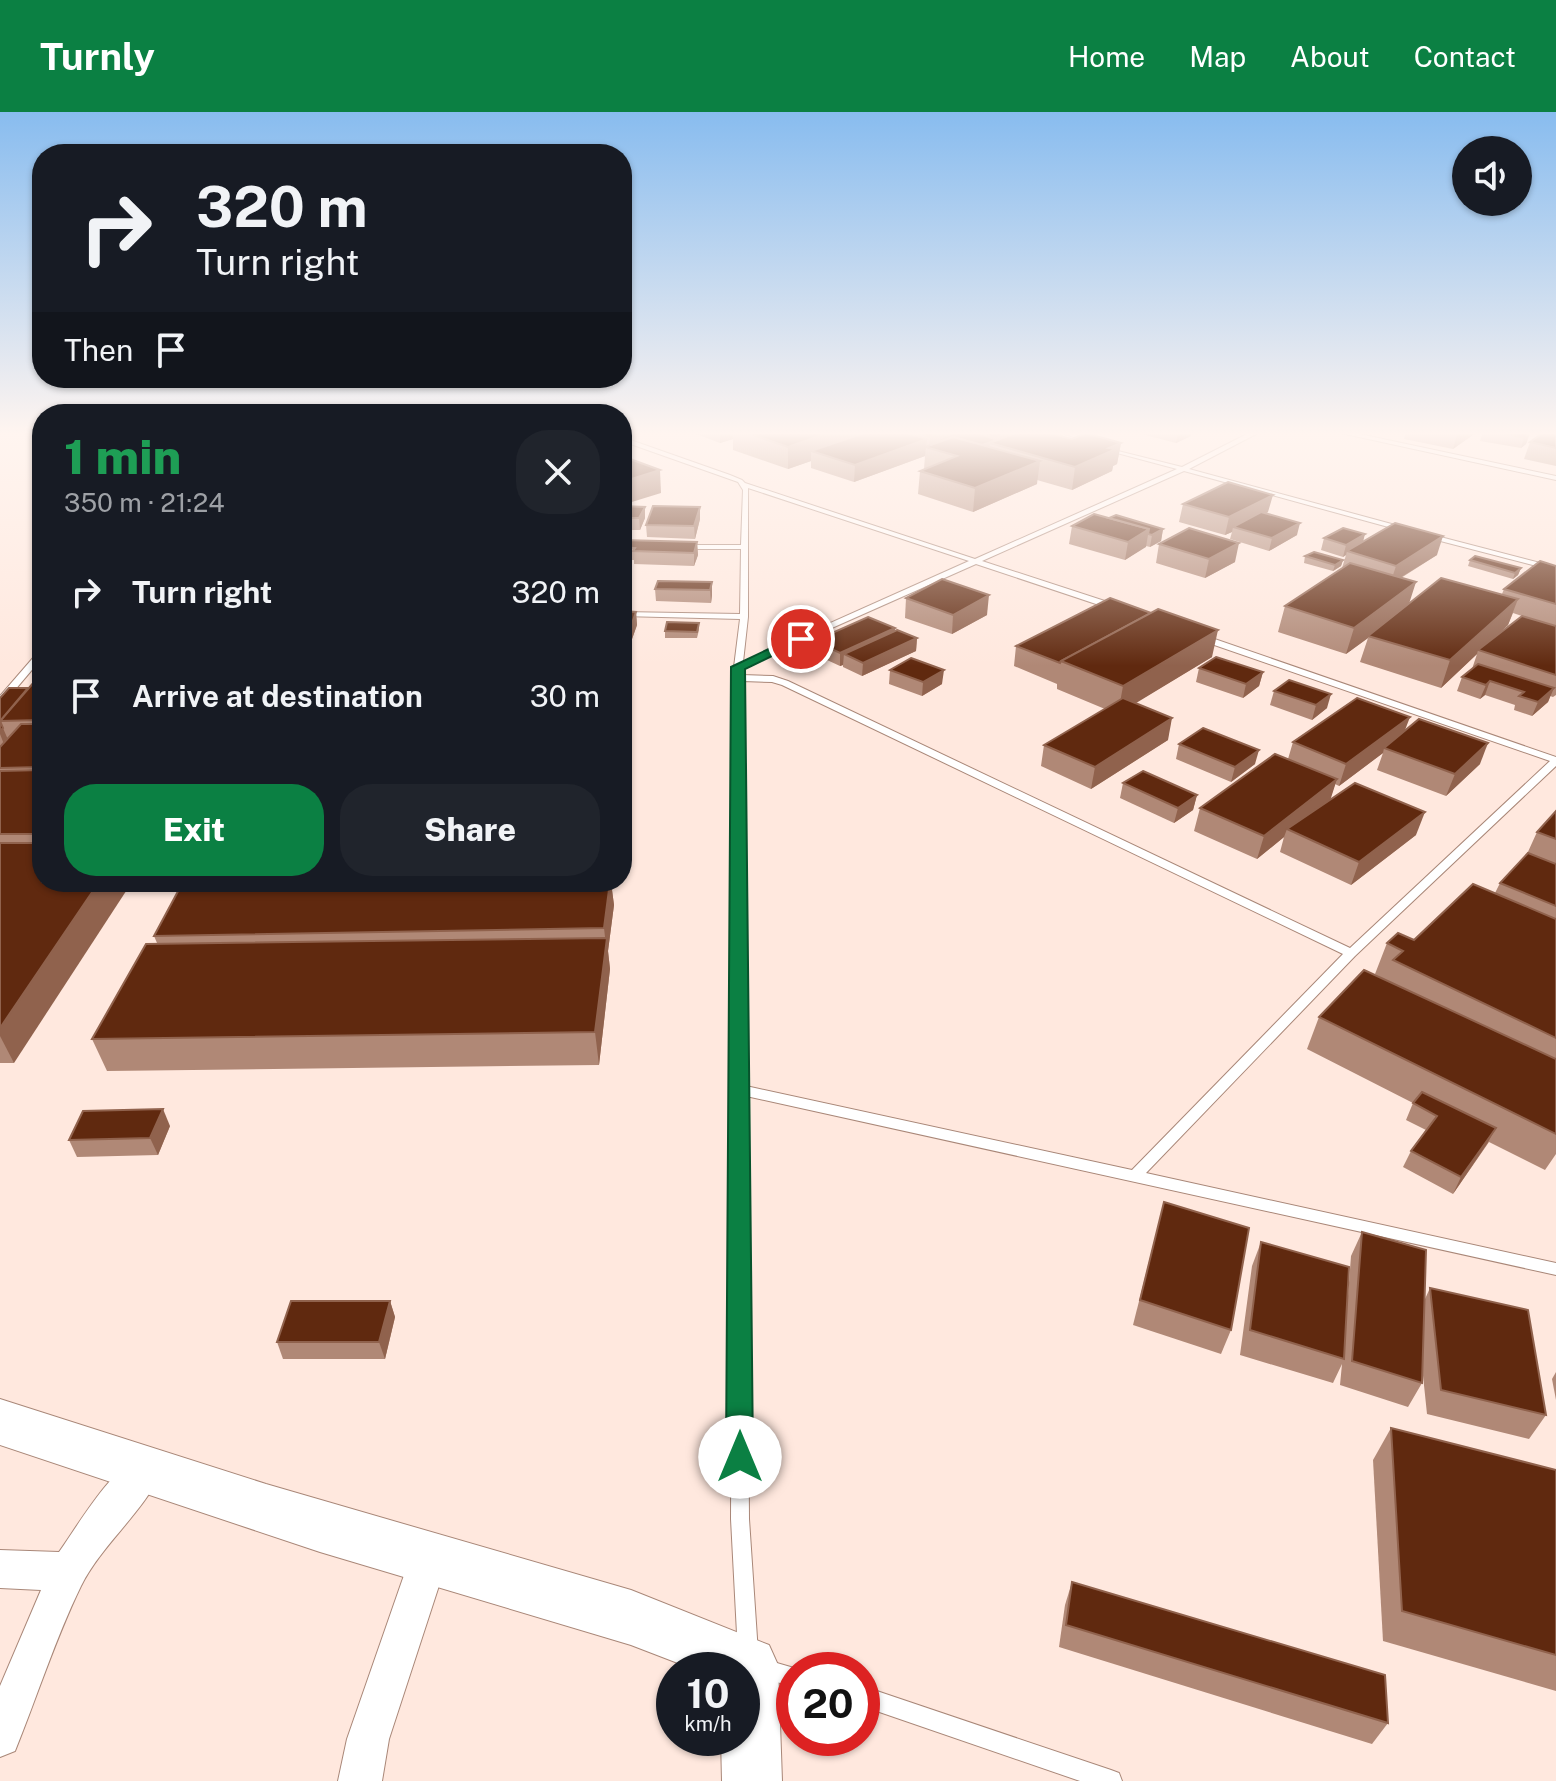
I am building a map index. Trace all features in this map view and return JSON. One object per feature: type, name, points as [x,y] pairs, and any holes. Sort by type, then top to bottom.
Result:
[{"type":"street","points":[[0,1422],[144,1471],[534,1587],[700,1641],[772,1671],[752,1781]]},
{"type":"street","points":[[0,1736],[68,1572],[103,1521],[144,1471]]},
{"type":"street","points":[[360,1781],[368,1739],[429,1558]]},
{"type":"street","points":[[0,1569],[68,1572]]},
{"type":"lane","points":[[745,510],[744,617],[739,673],[740,1519],[772,1671]]},
{"type":"lane","points":[[822,510],[1125,611]]},
{"type":"lane","points":[[739,673],[976,560],[1090,510]]},
{"type":"lane","points":[[1336,510],[1556,569]]},
{"type":"lane","points":[[668,547],[745,547]]},
{"type":"lane","points":[[632,614],[744,617]]},
{"type":"lane","points":[[1134,1177],[1351,953],[1556,760],[1184,632]]},
{"type":"lane","points":[[0,702],[32,665]]},
{"type":"lane","points":[[739,673],[785,683],[1351,953]]},
{"type":"lane","points":[[741,1090],[1556,1269]]},
{"type":"lane","points":[[880,1702],[1111,1781]]},
{"type":"building","points":[[632,510],[643,510],[639,518],[632,518]]},
{"type":"building","points":[[652,510],[699,510],[694,526],[646,525]]},
{"type":"building","points":[[1204,510],[1243,510],[1229,517]]},
{"type":"building","points":[[1261,512],[1300,523],[1272,538],[1233,527]]},
{"type":"building","points":[[1094,514],[1149,529],[1128,542],[1072,526]]},
{"type":"building","points":[[1116,515],[1163,529],[1148,534],[1149,529],[1109,518]]},
{"type":"building","points":[[1395,523],[1443,536],[1396,566],[1347,551]]},
{"type":"building","points":[[1189,528],[1239,543],[1209,559],[1159,544]]},
{"type":"building","points":[[1343,528],[1365,534],[1346,545],[1324,538]]},
{"type":"building","points":[[632,540],[697,542],[694,553],[633,551],[635,548],[632,548]]},
{"type":"building","points":[[1314,552],[1343,560],[1335,565],[1305,556]]},
{"type":"building","points":[[1475,556],[1521,568],[1515,573],[1470,560]]},
{"type":"building","points":[[1540,561],[1556,566],[1556,604],[1504,589]]},
{"type":"building","points":[[1350,563],[1416,582],[1354,628],[1285,606]]},
{"type":"building","points":[[1441,578],[1518,599],[1450,660],[1368,636]]},
{"type":"building","points":[[942,579],[989,595],[953,615],[906,598]]},
{"type":"building","points":[[658,581],[712,582],[710,590],[655,589]]},
{"type":"building","points":[[1110,598],[1151,613],[1060,663],[1016,646]]},
{"type":"building","points":[[1158,609],[1218,630],[1123,686],[1061,661]]},
{"type":"building","points":[[1522,616],[1556,626],[1556,675],[1478,650]]},
{"type":"building","points":[[868,617],[895,628],[840,653],[814,641]]},
{"type":"building","points":[[667,622],[699,623],[697,632],[665,631]]},
{"type":"building","points":[[897,630],[917,638],[863,663],[844,654]]},
{"type":"building","points":[[1216,657],[1263,672],[1246,684],[1199,668]]},
{"type":"building","points":[[911,658],[944,670],[923,682],[890,670]]},
{"type":"building","points":[[1478,664],[1554,688],[1538,702],[1519,696],[1524,692],[1490,681],[1486,685],[1462,677]]},
{"type":"building","points":[[1289,680],[1331,694],[1316,705],[1274,691]]},
{"type":"building","points":[[32,684],[32,720],[0,721]]},
{"type":"building","points":[[9,688],[28,688],[0,721],[0,698]]},
{"type":"building","points":[[1123,698],[1172,718],[1095,767],[1044,745]]},
{"type":"building","points":[[1357,698],[1410,717],[1346,764],[1293,742]]},
{"type":"building","points":[[1419,719],[1488,743],[1455,774],[1384,748]]},
{"type":"building","points":[[21,724],[32,724],[32,767],[0,768],[0,747]]},
{"type":"building","points":[[1203,728],[1259,750],[1235,767],[1179,744]]},
{"type":"building","points":[[1275,754],[1337,779],[1264,836],[1200,808]]},
{"type":"building","points":[[32,770],[32,834],[0,834],[0,771]]},
{"type":"building","points":[[1143,771],[1197,795],[1178,808],[1123,783]]},
{"type":"building","points":[[1355,783],[1425,812],[1359,862],[1287,829]]},
{"type":"building","points":[[1556,811],[1556,839],[1537,832]]},
{"type":"building","points":[[0,843],[32,843],[32,892],[92,892],[0,1028]]},
{"type":"building","points":[[1528,853],[1556,864],[1556,906],[1500,883]]},
{"type":"building","points":[[1473,884],[1556,919],[1556,1038],[1393,960],[1403,951],[1387,943],[1398,933],[1414,940]]},
{"type":"building","points":[[178,892],[609,892],[604,928],[154,936]]},
{"type":"building","points":[[607,938],[595,1032],[92,1039],[146,944]]},
{"type":"building","points":[[1364,970],[1556,1059],[1556,1134],[1319,1017]]},
{"type":"building","points":[[1422,1092],[1496,1128],[1461,1177],[1411,1151],[1437,1116],[1413,1103]]},
{"type":"building","points":[[163,1109],[150,1138],[69,1140],[83,1111]]},
{"type":"building","points":[[1164,1202],[1249,1228],[1231,1330],[1140,1300]]},
{"type":"building","points":[[1362,1232],[1426,1250],[1422,1383],[1352,1361]]},
{"type":"building","points":[[1261,1242],[1349,1267],[1344,1359],[1250,1330]]},
{"type":"building","points":[[1430,1288],[1528,1310],[1546,1415],[1441,1390]]},
{"type":"building","points":[[291,1301],[390,1301],[379,1342],[277,1342]]},
{"type":"building","points":[[1391,1428],[1556,1470],[1556,1655],[1402,1611]]},
{"type":"building","points":[[1072,1582],[1385,1675],[1388,1723],[1066,1625]]},
{"type":"route","points":[[740,1457],[738,667],[801,639]]}]
